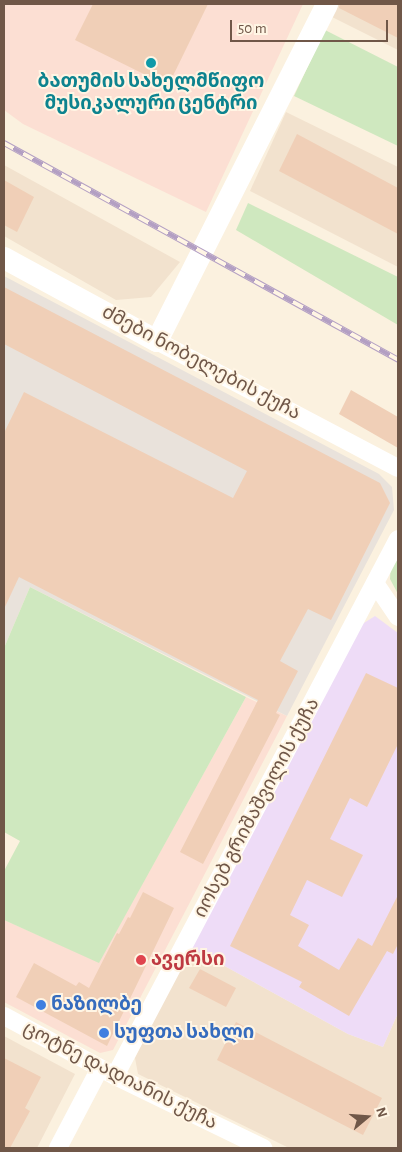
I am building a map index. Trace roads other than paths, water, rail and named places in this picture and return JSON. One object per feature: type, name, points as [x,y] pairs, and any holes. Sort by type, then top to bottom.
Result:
[{"type":"street","points":[[157,340],[327,4]]},
{"type":"street","name":"ძმები ნობელების ქუჩა","points":[[4,258],[398,468]]},
{"type":"street","name":"იოსებ გრიშაშვილის ქუჩა","points":[[58,1148],[108,1072],[398,539]]},
{"type":"street","points":[[375,584],[398,617]]},
{"type":"street","name":"ცოტნე დადიანის ქუჩა","points":[[4,1016],[108,1072],[263,1148]]},
{"type":"railway","points":[[4,143],[398,360]]},
{"type":"place","name":"ბათუმის სახელმწიფო მუსიკალური ცენტრი","points":[[151,63]]},
{"type":"place","name":"ავერსი","points":[[141,960]]},
{"type":"place","name":"ნაზილბე","points":[[41,1005]]},
{"type":"place","name":"სუფთა სახლი","points":[[104,1033]]}]
